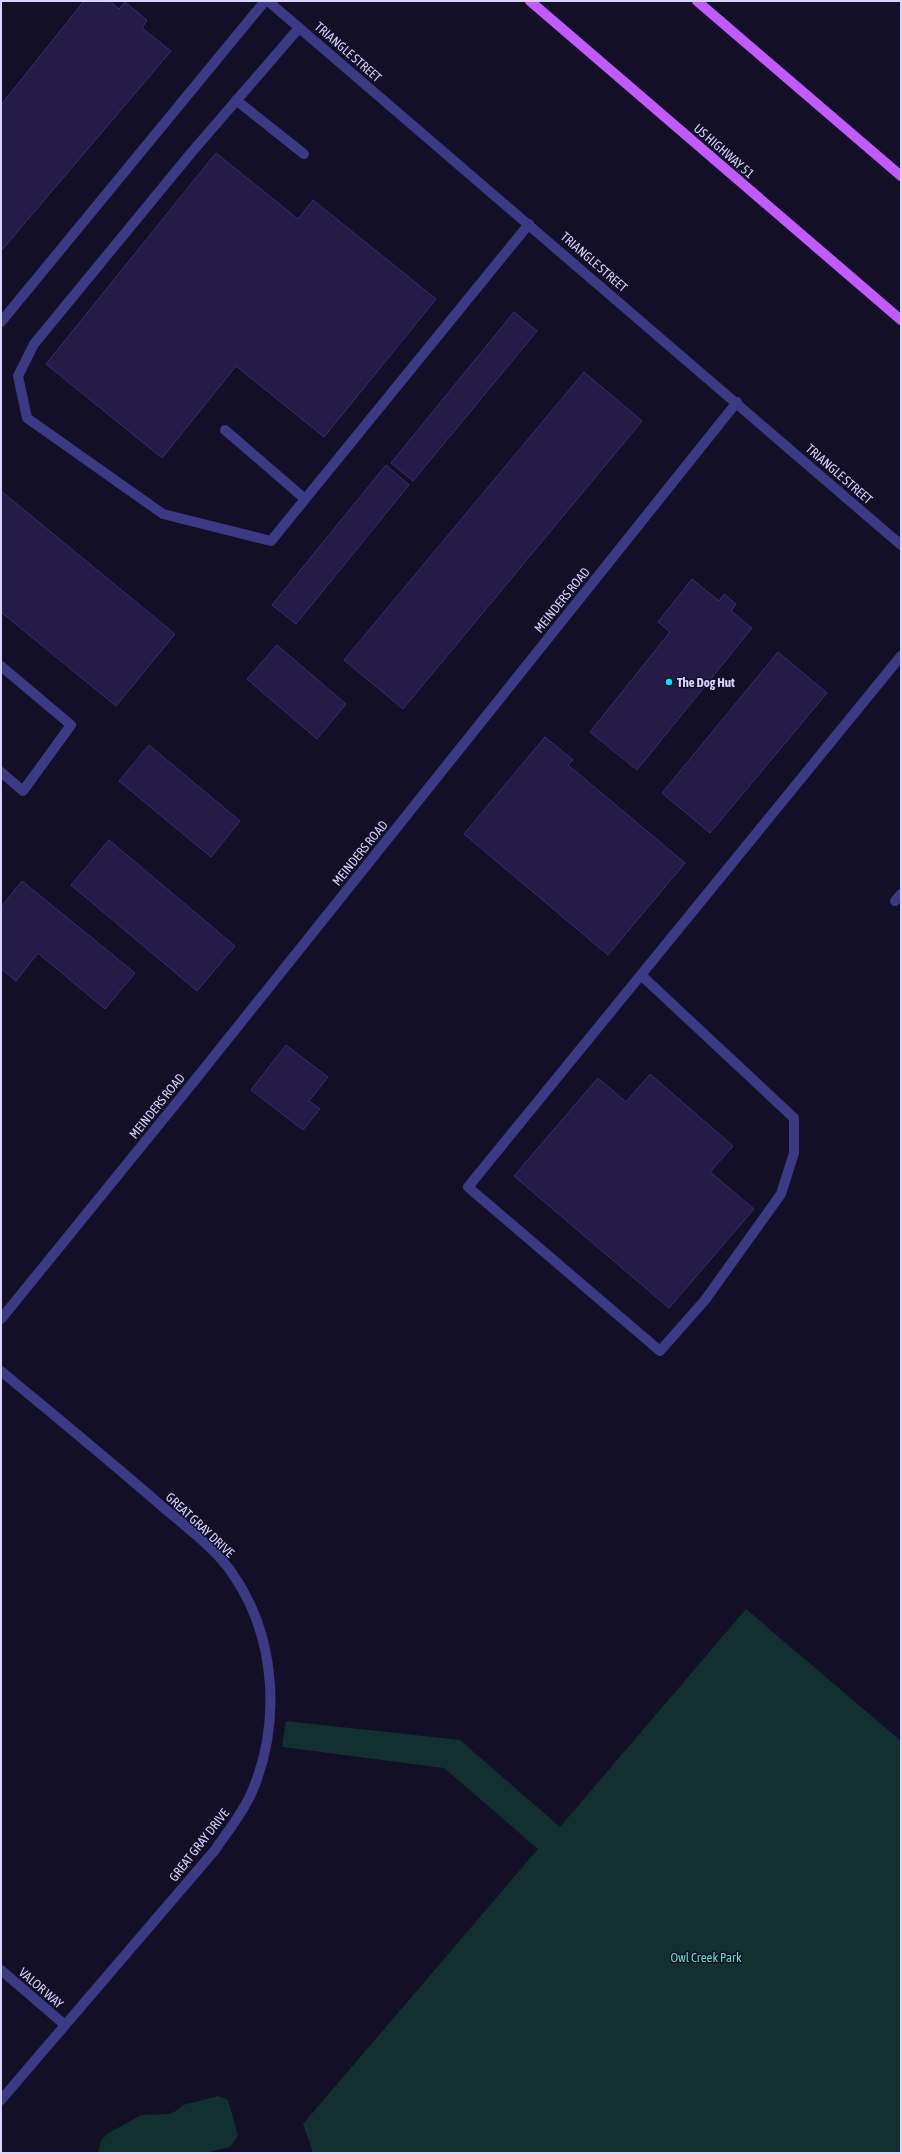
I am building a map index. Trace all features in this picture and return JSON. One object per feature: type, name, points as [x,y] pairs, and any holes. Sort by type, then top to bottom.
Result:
[{"type":"main road","name":"US HIGHWAY 51","points":[[530,1],[901,320]]},
{"type":"main road","points":[[697,1],[901,176]]},
{"type":"street","points":[[1,322],[265,1]]},
{"type":"street","name":"TRIANGLE STREET","points":[[268,1],[737,402],[901,545]]},
{"type":"street","points":[[300,28],[186,159],[34,344],[18,376],[27,418],[163,514],[270,541],[529,224]]},
{"type":"street","points":[[236,100],[304,154]]},
{"type":"street","name":"MEINDERS ROAD","points":[[1,1318],[191,1085],[737,402]]},
{"type":"street","points":[[225,430],[305,499]]},
{"type":"street","points":[[641,975],[794,1118],[794,1153],[781,1194],[705,1300],[660,1351],[468,1187],[901,656]]},
{"type":"street","points":[[1,666],[71,725],[24,791],[1,772]]},
{"type":"street","name":"GREAT GRAY DRIVE","points":[[1,1371],[194,1534],[231,1571],[246,1597],[265,1645],[271,1692],[270,1724],[261,1766],[251,1794],[234,1823],[215,1850],[1,2100]]},
{"type":"street","name":"VALOR WAY","points":[[1,1970],[64,2025]]},
{"type":"green space","name":"Owl Creek Park","points":[[746,1609],[901,1741],[901,2153],[313,2153],[303,2124],[538,1849],[444,1768],[282,1747],[286,1721],[460,1740],[560,1827]]},
{"type":"green space","points":[[218,2096],[228,2100],[238,2136],[230,2147],[205,2153],[98,2153],[101,2141],[107,2134],[141,2115],[169,2114],[176,2111],[183,2105]]},
{"type":"building","points":[[84,1],[109,1],[119,9],[125,2],[147,20],[142,28],[171,51],[1,251],[1,105]]},
{"type":"building","points":[[216,153],[298,219],[313,200],[436,299],[324,437],[236,366],[162,458],[46,364]]},
{"type":"building","points":[[514,312],[537,331],[413,481],[391,463]]},
{"type":"building","points":[[584,372],[642,421],[403,709],[344,660]]},
{"type":"building","points":[[386,465],[409,485],[296,624],[272,605]]},
{"type":"building","points":[[1,491],[175,634],[116,706],[1,612]]},
{"type":"building","name":"The Dog Hut","points":[[692,579],[719,601],[724,594],[736,604],[731,611],[752,628],[637,770],[590,732],[670,632],[658,622]]},
{"type":"building","points":[[277,645],[346,704],[317,739],[247,679]]},
{"type":"building","points":[[778,652],[827,693],[710,833],[662,793]]},
{"type":"building","points":[[545,737],[573,760],[568,765],[685,863],[608,955],[464,834]]},
{"type":"building","points":[[149,745],[240,821],[211,857],[119,781]]},
{"type":"building","points":[[109,840],[235,946],[197,991],[71,885]]},
{"type":"building","points":[[22,881],[135,973],[105,1009],[38,953],[16,981],[1,969],[1,907]]},
{"type":"building","points":[[286,1045],[328,1077],[309,1101],[320,1109],[303,1130],[251,1090]]},
{"type":"building","points":[[650,1074],[733,1146],[710,1172],[754,1209],[669,1308],[514,1176],[598,1078],[626,1102]]},
{"type":"place","name":"The Dog Hut","points":[[669,682]]}]
